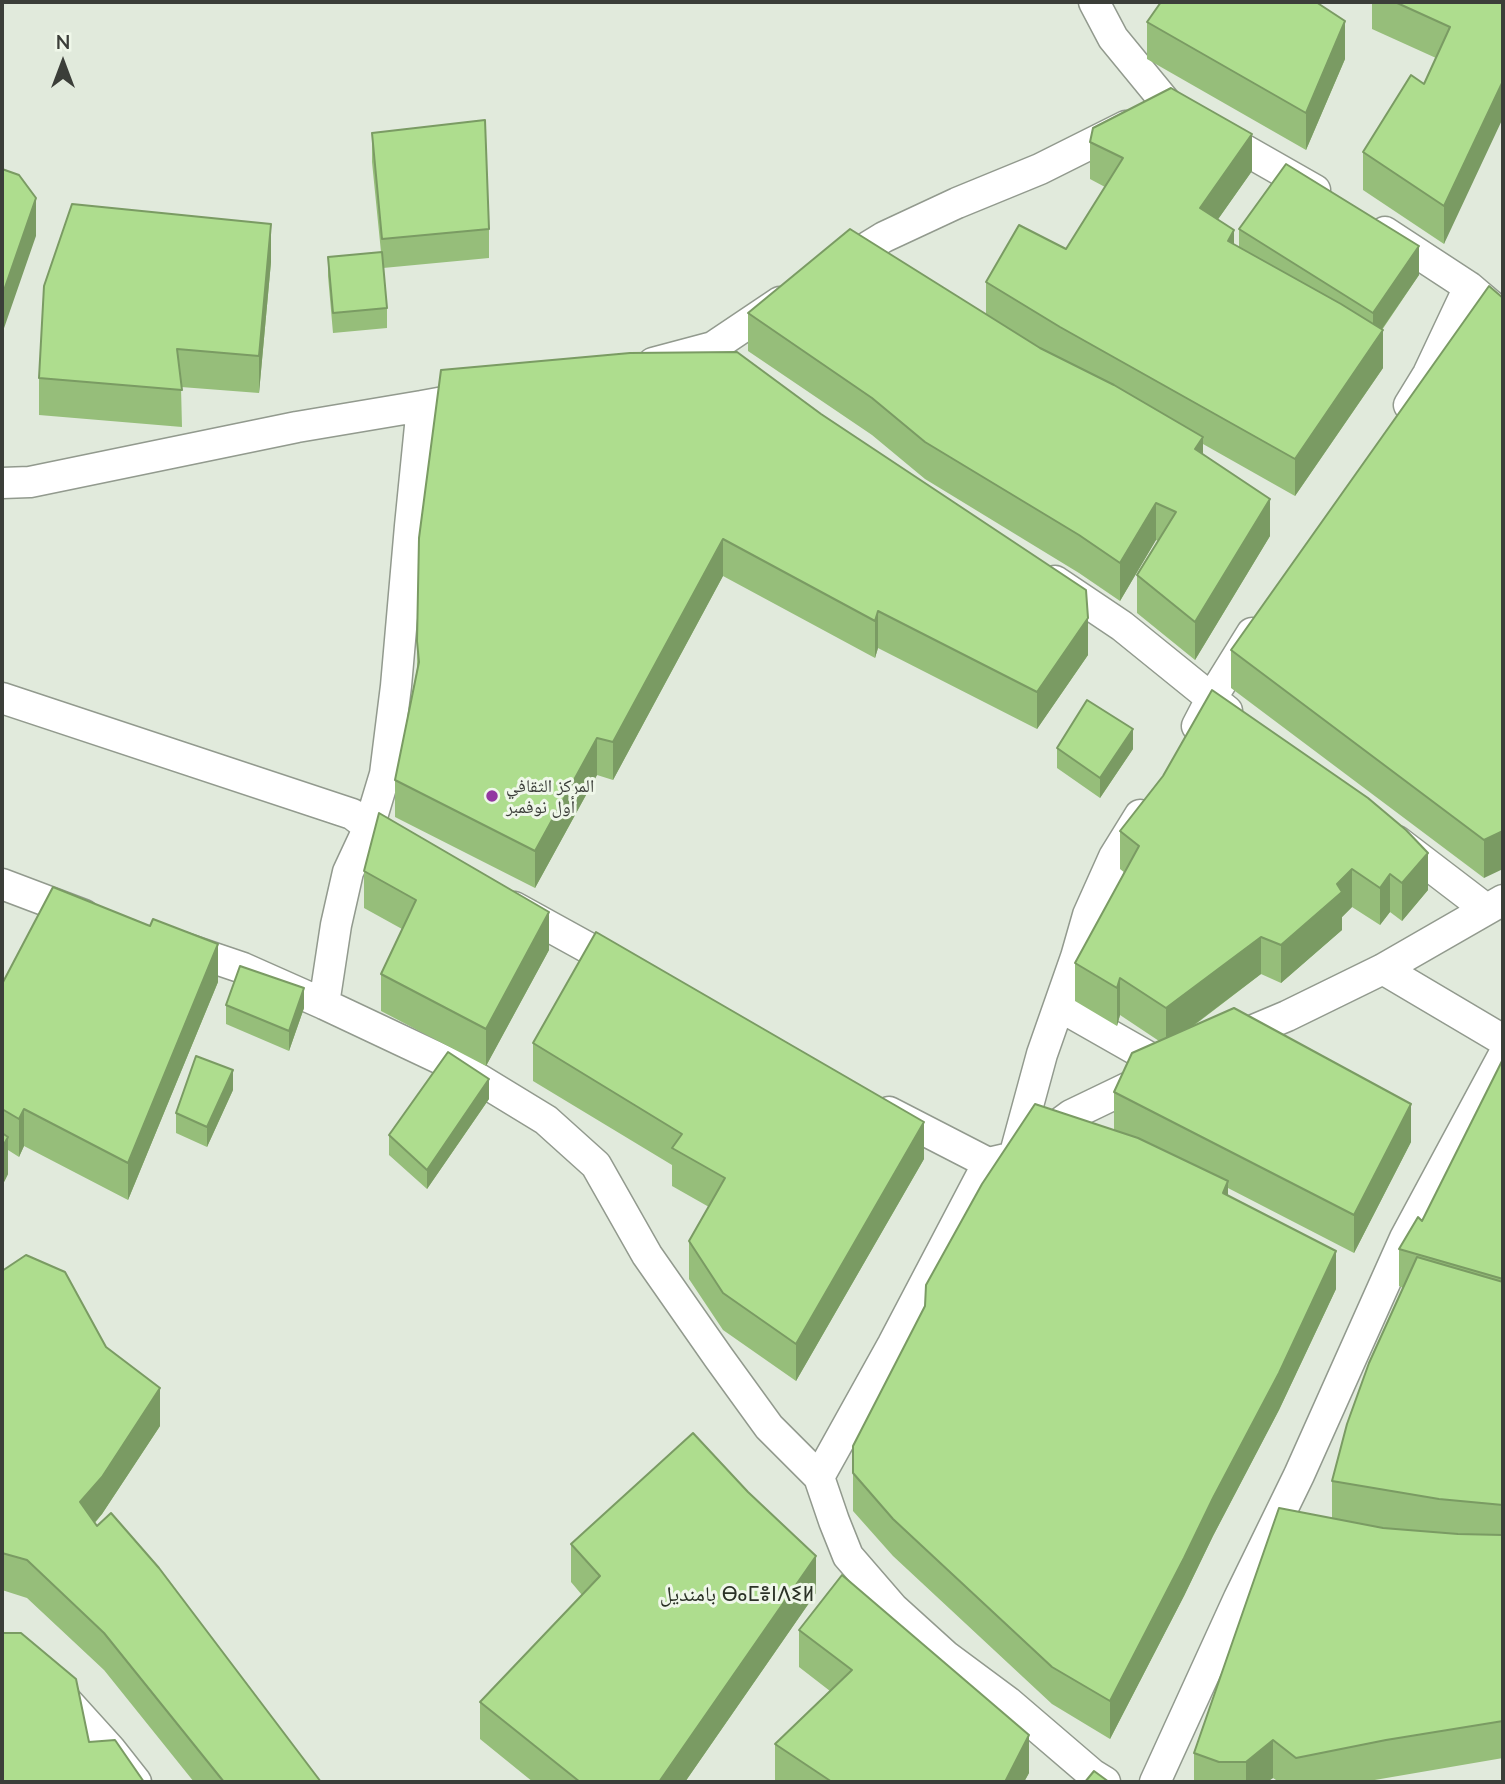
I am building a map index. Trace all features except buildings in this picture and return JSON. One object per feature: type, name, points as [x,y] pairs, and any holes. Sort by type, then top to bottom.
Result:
[{"type":"street","points":[[1094,2],[1113,38],[1168,105],[1354,213],[1469,287],[1503,316]]},
{"type":"street","points":[[633,368],[722,354],[811,281],[884,237],[1040,169],[1168,105]]},
{"type":"street","points":[[1396,427],[1428,374],[1469,287]]},
{"type":"street","points":[[2,484],[30,482],[297,427],[504,391]]},
{"type":"street","points":[[324,1004],[336,926],[348,872],[369,827],[385,774],[395,699],[422,406]]},
{"type":"street","points":[[1029,566],[1122,626],[1244,724]]},
{"type":"street","points":[[1184,751],[1211,699],[1266,614]]},
{"type":"street","points":[[2,698],[352,814],[405,847]]},
{"type":"street","points":[[819,1477],[1001,1160],[1042,1054],[1088,915],[1114,857],[1153,795]]},
{"type":"street","points":[[1001,1160],[1071,1115],[1383,969],[1495,905],[1376,825]]},
{"type":"street","points":[[2,884],[106,923]]},
{"type":"street","points":[[490,894],[647,980]]},
{"type":"street","points":[[156,939],[243,968],[464,1070],[546,1121],[596,1165],[647,1255],[719,1358],[769,1427],[819,1477],[848,1556],[893,1608],[946,1656],[1008,1702],[1095,1780]]},
{"type":"street","points":[[1383,969],[1503,1040]]},
{"type":"street","points":[[1059,1006],[1185,1060]]},
{"type":"street","points":[[1155,1782],[1405,1238],[1503,1056]]},
{"type":"street","points":[[863,1098],[1001,1160]]},
{"type":"street","points":[[2,1658],[34,1669],[110,1749],[136,1782]]},
{"type":"place","name":"المركز الثقافي أول نوفمبر","points":[[492,796]]},
{"type":"district","name":"بامنديل ⴱⴰⵎⴻⵏⴷⵉⵍ","points":[[737,1594]]}]
